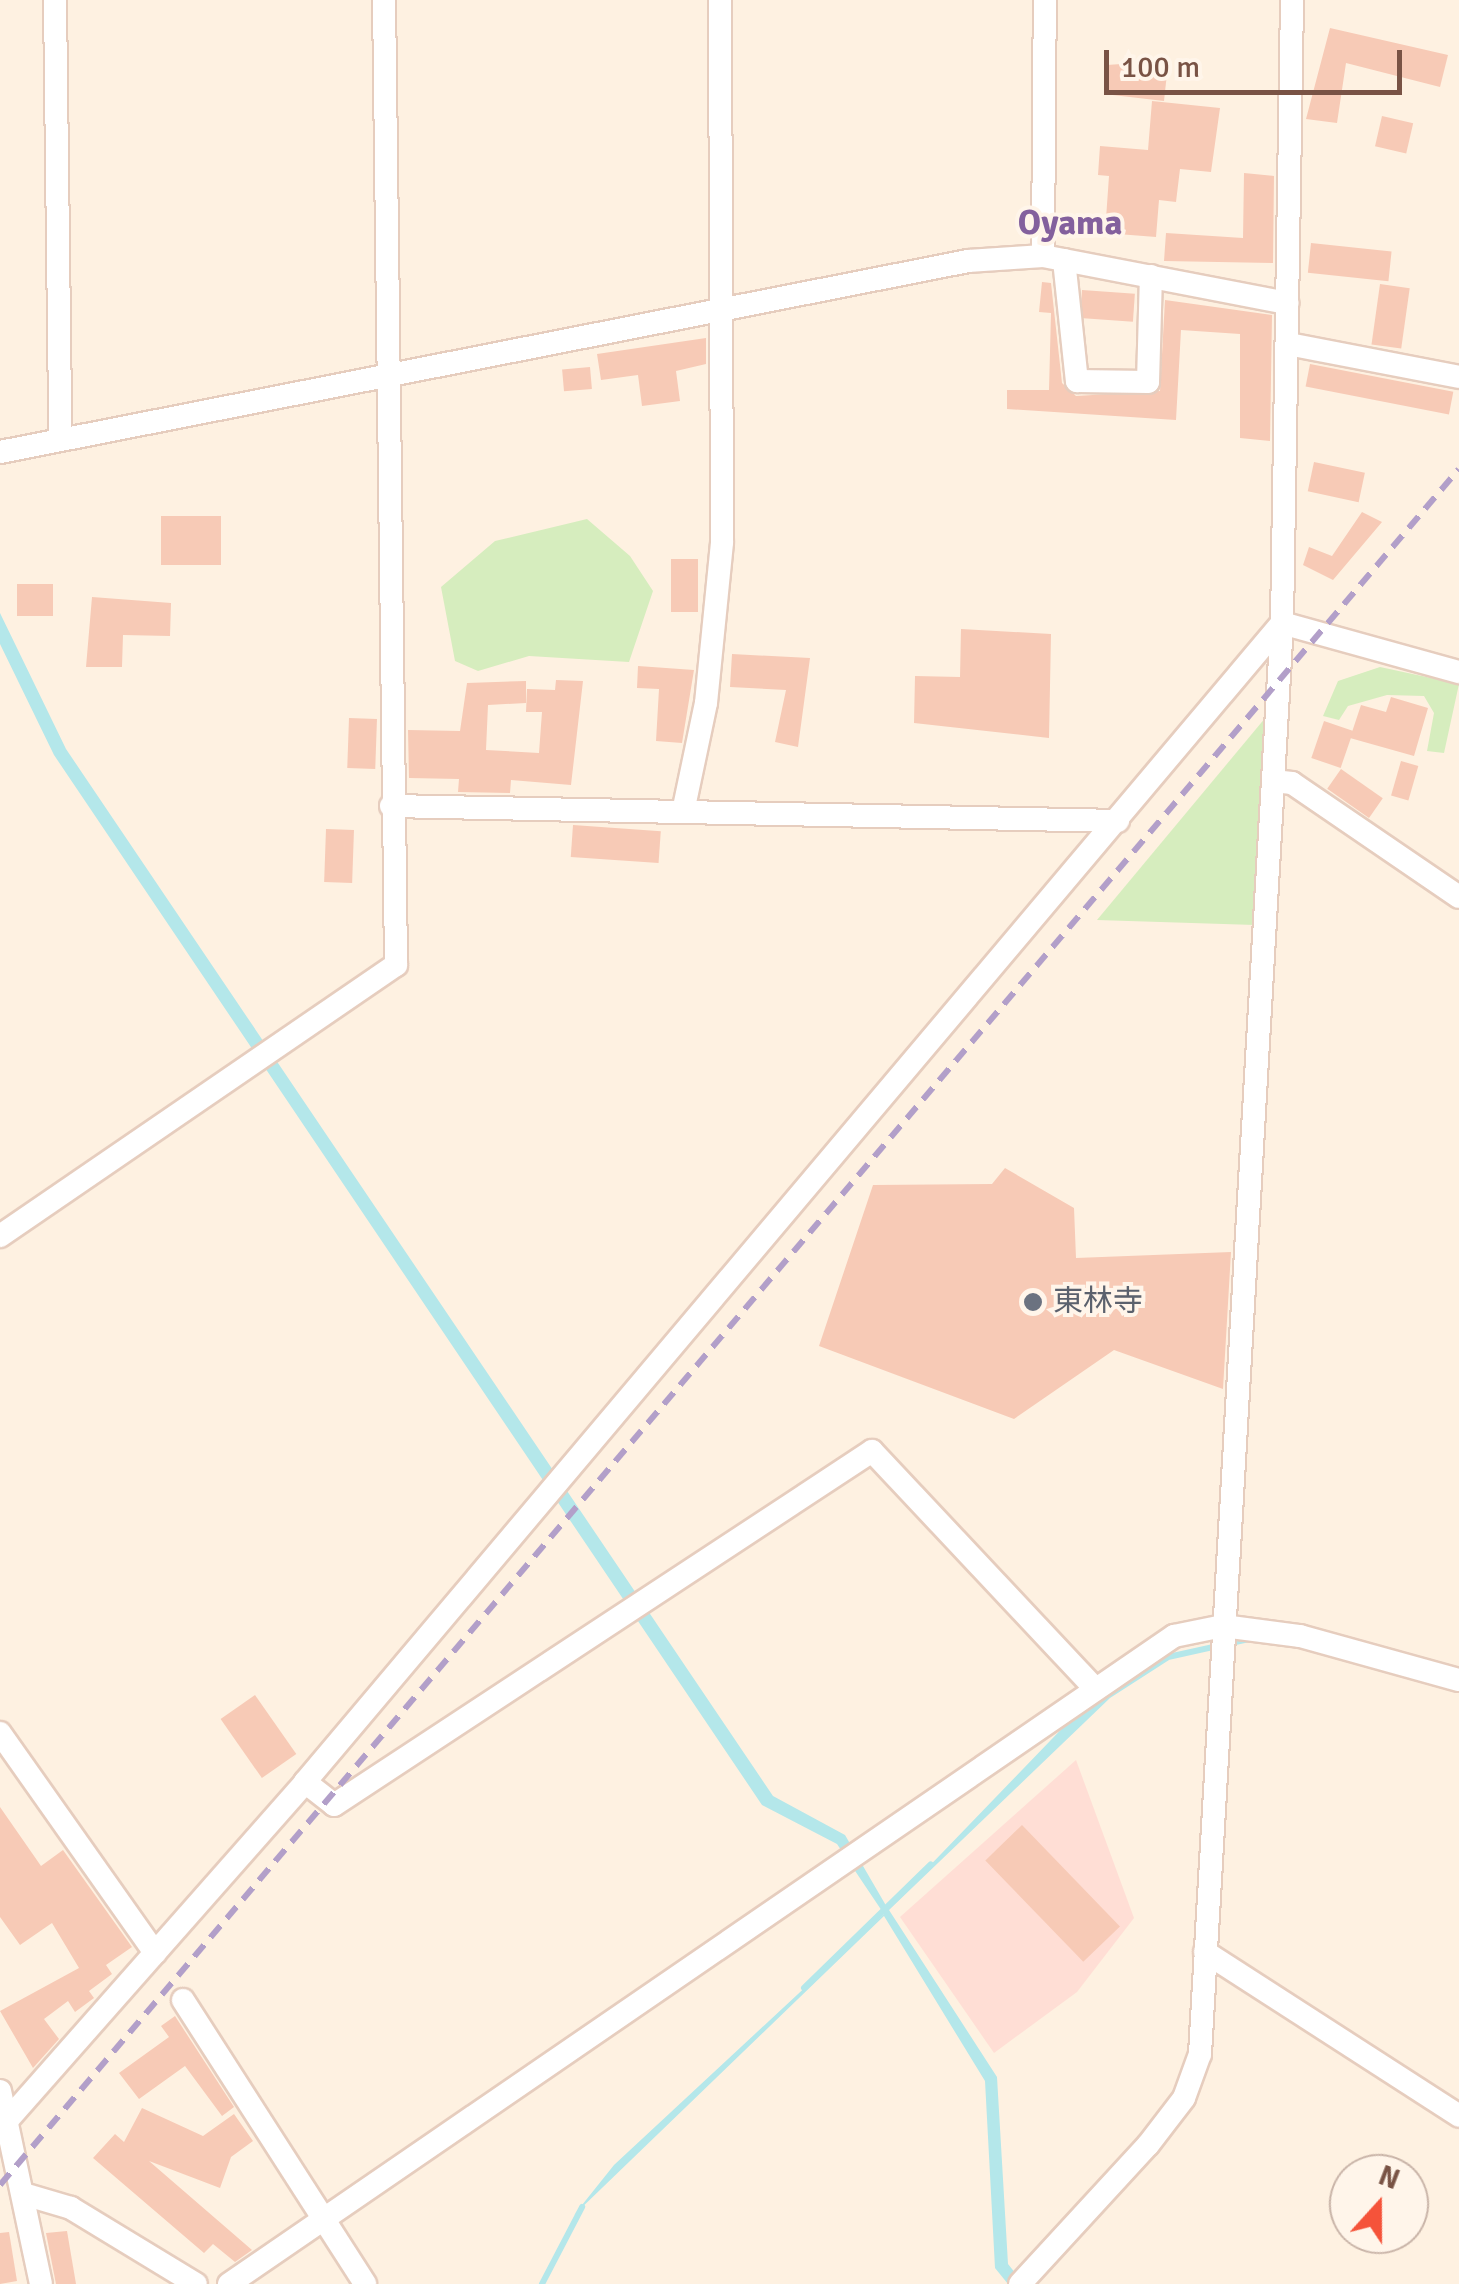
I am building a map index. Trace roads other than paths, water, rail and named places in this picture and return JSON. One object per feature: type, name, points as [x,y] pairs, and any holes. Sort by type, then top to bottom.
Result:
[{"type":"street","points":[[56,0],[60,440]]},
{"type":"street","points":[[0,1236],[396,965],[391,806],[384,0]]},
{"type":"street","points":[[683,812],[706,703],[722,542],[720,0]]},
{"type":"street","points":[[1044,0],[1054,258],[1077,381],[1148,382],[1150,276]]},
{"type":"street","points":[[1020,2284],[1067,2241],[1184,2098],[1200,2054],[1282,622],[1292,0]]},
{"type":"street","points":[[0,452],[720,307],[1054,258],[1288,303]]},
{"type":"street","points":[[1288,344],[1459,376]]},
{"type":"street","points":[[1282,622],[1459,672]]},
{"type":"street","points":[[4,2124],[305,1782],[1282,622]]},
{"type":"street","points":[[1273,781],[1292,783],[1459,897]]},
{"type":"street","points":[[391,806],[1118,821]]},
{"type":"street","points":[[305,1782],[334,1805],[872,1451],[1094,1686]]},
{"type":"street","points":[[230,2284],[864,1851],[1068,1717],[1094,1686],[1174,1636],[1223,1626],[1331,1642],[1459,1680]]},
{"type":"street","points":[[0,1733],[155,1953]]},
{"type":"street","points":[[1206,1952],[1459,2116]]},
{"type":"street","points":[[183,2000],[366,2284]]},
{"type":"street","points":[[0,2092],[4,2124],[27,2195],[42,2284]]},
{"type":"street","points":[[27,2195],[72,2208],[196,2284]]},
{"type":"water","points":[[0,613],[66,749],[773,1796],[845,1835],[888,1909],[1102,1687],[1165,1649],[1169,1660],[1110,1698],[889,1910],[997,2077],[1008,2264],[1024,2284],[1008,2284],[995,2268],[985,2081],[884,1916],[574,2215],[614,2165],[884,1914],[837,1844],[762,1805],[54,755],[0,644]]},
{"type":"waterway","points":[[1159,1659],[1249,1639]]},
{"type":"waterway","points":[[804,1988],[931,1864]]},
{"type":"waterway","points":[[542,2284],[582,2207]]},
{"type":"railway","points":[[0,2185],[1459,469]]},
{"type":"place","name":"東林寺","points":[[1033,1302]]},
{"type":"district","name":"Oyama","points":[[1070,223]]}]
